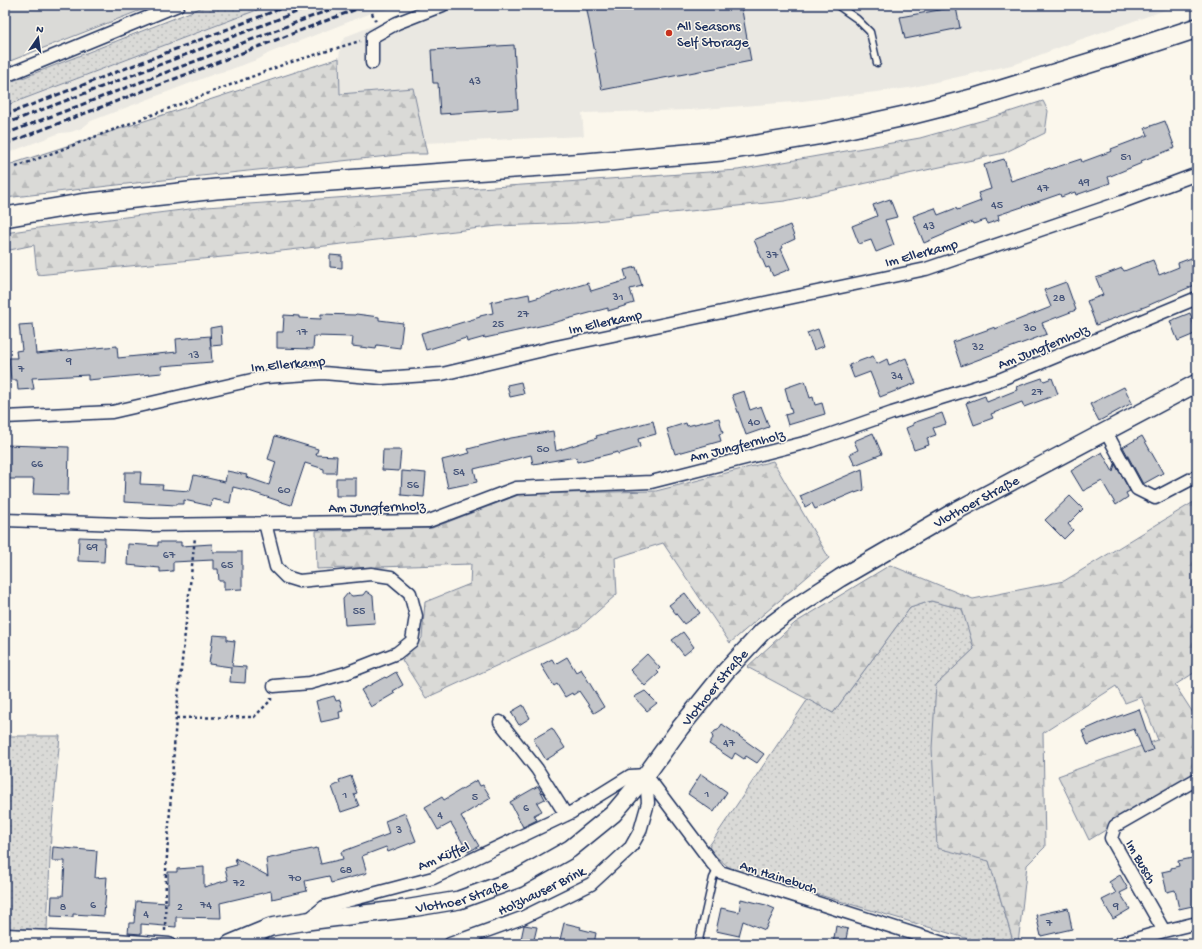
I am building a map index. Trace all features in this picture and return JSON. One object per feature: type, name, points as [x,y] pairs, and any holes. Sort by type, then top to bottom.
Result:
[{"type":"main road","points":[[5,217],[80,204],[216,189],[586,163],[729,149],[817,135],[909,116],[972,99],[1197,28]]},
{"type":"street","points":[[5,76],[178,5]]},
{"type":"street","points":[[372,63],[372,37],[397,23],[443,5]]},
{"type":"street","name":"Im Ellerkamp","points":[[5,417],[112,412],[265,377],[284,375],[324,373],[382,378],[442,374],[556,347],[926,269],[1122,202],[1197,174]]},
{"type":"street","name":"Am Jungfernholz","points":[[5,520],[150,525],[429,521],[516,488],[652,482],[812,441],[892,413],[999,380],[1197,298]]},
{"type":"street","name":"Vlothoer Straße","points":[[230,944],[271,927],[405,909],[459,900],[517,879],[570,849],[613,814],[646,775],[680,728],[725,672],[763,631],[791,610],[840,578],[954,512],[1197,383]]},
{"type":"street","points":[[1106,432],[1137,490],[1155,498],[1197,476]]},
{"type":"street","points":[[265,523],[276,567],[286,577],[299,581],[371,574],[391,577],[410,593],[416,616],[412,641],[397,653],[338,675],[310,683],[274,686]]},
{"type":"street","points":[[500,722],[537,769],[566,815]]},
{"type":"street","points":[[646,775],[717,870]]},
{"type":"street","name":"Am Küffel","points":[[307,921],[324,907],[433,878],[566,815],[630,776],[646,775]]},
{"type":"street","name":"Holzhauser Brink","points":[[450,944],[522,918],[591,884],[630,847],[640,831],[648,804],[646,775]]},
{"type":"street","name":"Im Busch","points":[[1164,931],[1111,838],[1114,826],[1197,779]]},
{"type":"street","name":"Am Hainebuch","points":[[717,870],[946,944]]},
{"type":"street","points":[[1119,944],[1197,923]]},
{"type":"street","points":[[5,935],[167,944]]},
{"type":"lane","points":[[837,5],[857,19],[870,32],[877,63]]},
{"type":"lane","points":[[698,944],[713,878],[717,870]]},
{"type":"path","points":[[372,13],[376,24]]},
{"type":"path","points":[[16,166],[285,64],[372,37]]},
{"type":"path","points":[[167,944],[166,871],[176,718],[195,540]]},
{"type":"path","points":[[176,718],[254,717],[270,700],[274,686]]},
{"type":"shaded area","points":[[270,5],[400,5],[374,12],[269,53],[259,59],[217,73],[91,121],[82,128],[71,132],[60,133],[5,154],[5,106]]},
{"type":"shaded area","points":[[426,5],[1180,5],[1079,40],[1016,64],[909,88],[794,102],[690,110],[582,113],[584,136],[424,143],[413,88],[340,94],[339,58],[341,42],[347,36]]},
{"type":"green space","points":[[5,5],[154,5],[5,63]]},
{"type":"green space","points":[[208,5],[270,5],[5,106],[5,83],[25,77]]},
{"type":"green space","points":[[339,58],[340,94],[413,88],[427,154],[407,154],[5,198],[5,166]]},
{"type":"green space","points":[[1043,101],[1048,111],[1045,133],[1004,153],[785,201],[576,223],[498,226],[264,253],[37,275],[34,245],[5,251],[5,233],[206,207],[738,170],[920,138]]},
{"type":"green space","points":[[773,461],[829,558],[730,643],[663,543],[615,558],[617,594],[579,628],[426,698],[402,660],[422,638],[425,602],[470,584],[471,564],[317,569],[316,531],[432,528],[521,494],[656,491]]},
{"type":"green space","points":[[1197,500],[1197,671],[1175,685],[1197,719],[1197,775],[1089,840],[1058,776],[1158,740],[1141,697],[1125,703],[1116,686],[1043,733],[1045,847],[1027,865],[1018,944],[1014,944],[989,861],[937,848],[932,748],[936,685],[974,649],[962,609],[931,601],[910,608],[833,713],[747,667],[795,623],[890,565],[973,599],[1064,581]]},
{"type":"green space","points":[[931,601],[963,609],[974,649],[936,685],[1014,944],[986,944],[731,869],[707,849],[808,699],[833,713],[910,608]]},
{"type":"green space","points":[[5,736],[60,736],[51,834],[47,930],[5,928]]},
{"type":"building","name":"All Seasons Self Storage","points":[[586,5],[741,5],[751,61],[602,90]]},
{"type":"building","points":[[956,7],[960,28],[905,39],[900,17]]},
{"type":"building","points":[[514,45],[518,109],[440,114],[438,83],[433,83],[431,50]]},
{"type":"building","points":[[1165,121],[1175,148],[1141,161],[1142,163],[1108,177],[1110,183],[1076,195],[1075,192],[1061,197],[1060,194],[998,215],[999,220],[987,224],[986,220],[973,224],[972,222],[924,243],[913,216],[935,208],[938,215],[981,201],[978,193],[991,189],[984,165],[1004,159],[1011,181],[1081,159],[1082,162],[1112,151],[1111,149],[1148,135],[1145,128]]},
{"type":"building","points":[[890,199],[897,217],[885,220],[894,245],[876,252],[871,240],[859,244],[852,226],[877,216],[873,205]]},
{"type":"building","points":[[790,225],[795,239],[782,245],[783,248],[781,249],[790,269],[773,276],[769,267],[766,268],[754,240]]},
{"type":"building","points":[[330,255],[342,256],[342,268],[330,267]]},
{"type":"building","points":[[1194,257],[1197,264],[1197,284],[1147,306],[1096,325],[1087,301],[1103,295],[1096,278],[1122,268],[1124,271],[1153,260],[1159,275],[1179,267],[1178,263]]},
{"type":"building","points":[[636,267],[642,286],[630,289],[634,303],[608,311],[608,308],[549,324],[467,342],[466,338],[426,350],[421,333],[493,313],[491,302],[529,294],[530,300],[588,283],[591,291],[627,280],[624,270]]},
{"type":"building","points":[[1066,282],[1076,310],[1042,323],[1047,334],[961,366],[953,342],[995,327],[995,329],[1051,307],[1044,290]]},
{"type":"building","points":[[1190,313],[1197,333],[1178,341],[1170,321]]},
{"type":"building","points":[[321,314],[356,314],[379,317],[379,320],[403,323],[400,348],[377,345],[376,349],[352,346],[353,337],[314,336],[313,349],[277,348],[277,332],[283,332],[284,315],[299,316],[299,318],[321,319]]},
{"type":"building","points":[[33,324],[36,354],[117,346],[118,358],[177,352],[176,339],[210,336],[212,362],[161,366],[162,373],[88,380],[88,375],[32,378],[34,389],[18,390],[17,380],[11,380],[9,358],[17,358],[16,351],[22,350],[19,325]]},
{"type":"building","points":[[221,326],[222,345],[211,346],[210,328]]},
{"type":"building","points":[[818,329],[824,346],[814,350],[807,333]]},
{"type":"building","points":[[873,356],[877,364],[887,359],[889,365],[906,358],[916,383],[880,397],[870,372],[854,378],[849,365]]},
{"type":"building","points":[[1042,378],[1044,381],[1052,378],[1058,394],[1024,407],[1022,402],[991,414],[993,418],[974,425],[966,403],[985,396],[987,402],[1017,390],[1016,387]]},
{"type":"building","points":[[805,381],[810,398],[813,397],[815,405],[822,403],[825,414],[788,425],[785,415],[792,413],[785,388]]},
{"type":"building","points":[[521,382],[524,394],[510,397],[507,385]]},
{"type":"building","points":[[1124,387],[1132,403],[1099,421],[1090,404]]},
{"type":"building","points":[[744,391],[750,410],[761,406],[769,427],[746,435],[732,395]]},
{"type":"building","points":[[942,413],[946,424],[933,428],[936,435],[927,438],[929,445],[914,450],[906,428],[913,425],[913,423]]},
{"type":"building","points":[[719,418],[723,433],[719,434],[721,441],[675,454],[667,429],[686,423],[687,426]]},
{"type":"building","points":[[653,421],[656,434],[638,439],[640,447],[618,454],[618,452],[577,462],[576,457],[533,464],[531,455],[474,469],[477,482],[448,488],[442,460],[470,453],[468,449],[511,438],[553,431],[556,451],[597,438],[596,436]]},
{"type":"building","points":[[873,433],[882,454],[855,465],[850,454],[858,450],[854,441]]},
{"type":"building","points":[[275,436],[318,449],[316,455],[337,456],[336,473],[324,473],[324,469],[305,463],[291,505],[233,487],[230,503],[212,499],[211,506],[184,500],[184,504],[176,505],[124,502],[125,472],[141,472],[140,484],[163,485],[162,489],[190,491],[194,475],[225,482],[227,471],[247,475],[246,477],[269,485],[276,462],[268,459]]},
{"type":"building","points":[[1142,436],[1163,473],[1143,484],[1123,447]]},
{"type":"building","points":[[5,445],[69,447],[68,495],[33,494],[34,479],[5,479]]},
{"type":"building","points":[[383,450],[401,450],[399,471],[382,470]]},
{"type":"building","points":[[1102,452],[1113,472],[1115,464],[1130,491],[1126,493],[1128,497],[1116,505],[1102,481],[1083,491],[1071,471]]},
{"type":"building","points":[[862,469],[864,490],[855,492],[815,509],[812,503],[805,507],[800,496]]},
{"type":"building","points":[[402,471],[426,473],[424,497],[401,495]]},
{"type":"building","points":[[336,478],[356,478],[356,496],[336,496]]},
{"type":"building","points":[[1070,496],[1083,509],[1068,524],[1073,530],[1064,539],[1045,520]]},
{"type":"building","points":[[79,537],[105,538],[104,562],[78,561]]},
{"type":"building","points":[[158,542],[181,542],[181,546],[212,544],[213,552],[242,552],[242,589],[224,590],[224,581],[219,581],[218,569],[213,569],[213,560],[173,562],[173,571],[160,572],[160,568],[127,565],[128,544],[158,546]]},
{"type":"building","points":[[366,591],[373,596],[375,623],[345,625],[343,599],[348,593],[352,596],[363,595]]},
{"type":"building","points":[[685,593],[700,613],[684,624],[669,605]]},
{"type":"building","points":[[683,632],[694,647],[684,655],[672,640]]},
{"type":"building","points":[[213,635],[227,636],[227,640],[235,641],[232,666],[246,667],[245,683],[230,682],[231,667],[209,664]]},
{"type":"building","points":[[647,654],[660,668],[657,671],[659,673],[645,686],[630,670]]},
{"type":"building","points":[[567,657],[576,672],[581,669],[604,707],[594,713],[579,691],[573,695],[572,693],[565,697],[557,684],[554,686],[541,665],[552,659],[555,664]]},
{"type":"building","points":[[396,672],[403,685],[393,691],[395,693],[371,707],[361,690]]},
{"type":"building","points":[[645,691],[657,703],[647,711],[634,697]]},
{"type":"building","points":[[334,696],[336,701],[340,700],[343,711],[339,712],[340,718],[321,722],[316,701]]},
{"type":"building","points":[[523,705],[530,718],[519,725],[511,712]]},
{"type":"building","points":[[1139,709],[1153,750],[1144,753],[1134,729],[1088,745],[1082,731]]},
{"type":"building","points":[[722,724],[764,754],[757,763],[746,756],[744,759],[735,753],[732,759],[709,744],[713,738],[712,735]]},
{"type":"building","points":[[552,728],[565,748],[546,760],[533,739]]},
{"type":"building","points":[[701,774],[727,792],[714,812],[688,794]]},
{"type":"building","points":[[351,776],[357,793],[354,794],[359,806],[341,812],[332,787],[340,783],[339,780]]},
{"type":"building","points":[[477,780],[480,786],[483,785],[491,798],[461,816],[479,846],[468,852],[451,823],[438,830],[425,807],[442,797],[444,800]]},
{"type":"building","points":[[538,786],[545,799],[537,803],[542,811],[534,815],[537,820],[523,827],[510,802]]},
{"type":"building","points":[[405,813],[416,841],[388,852],[386,847],[362,856],[367,873],[331,883],[329,876],[305,881],[307,891],[272,899],[271,891],[220,903],[221,918],[176,917],[176,927],[141,924],[141,934],[128,933],[129,923],[134,923],[136,901],[168,903],[168,872],[177,872],[177,869],[204,867],[204,887],[228,880],[225,868],[237,865],[235,858],[268,876],[266,859],[317,848],[321,864],[343,859],[341,852],[389,834],[385,821]]},
{"type":"building","points":[[53,847],[97,851],[95,878],[107,877],[104,916],[73,914],[73,917],[51,916],[52,896],[63,896],[65,861],[52,861]]},
{"type":"building","points":[[1197,857],[1197,905],[1179,909],[1175,890],[1167,892],[1162,872],[1179,866],[1178,861]]},
{"type":"building","points":[[1120,875],[1128,889],[1120,893],[1130,909],[1113,919],[1102,900],[1116,893],[1109,882]]},
{"type":"building","points":[[741,899],[766,905],[775,909],[765,930],[743,921],[739,936],[716,931],[721,908],[739,912]]},
{"type":"building","points":[[1068,908],[1072,929],[1041,936],[1036,915]]},
{"type":"building","points":[[564,923],[581,927],[580,929],[596,933],[594,944],[559,944]]},
{"type":"building","points":[[524,925],[537,927],[533,944],[520,944]]},
{"type":"building","points":[[836,926],[848,929],[845,944],[833,944]]},
{"type":"railway","points":[[5,115],[290,5]]},
{"type":"railway","points":[[5,124],[315,5]]},
{"type":"railway","points":[[5,134],[342,5]]},
{"type":"railway","points":[[5,144],[367,5]]},
{"type":"place","name":"All Seasons Self Storage","points":[[669,33]]}]
